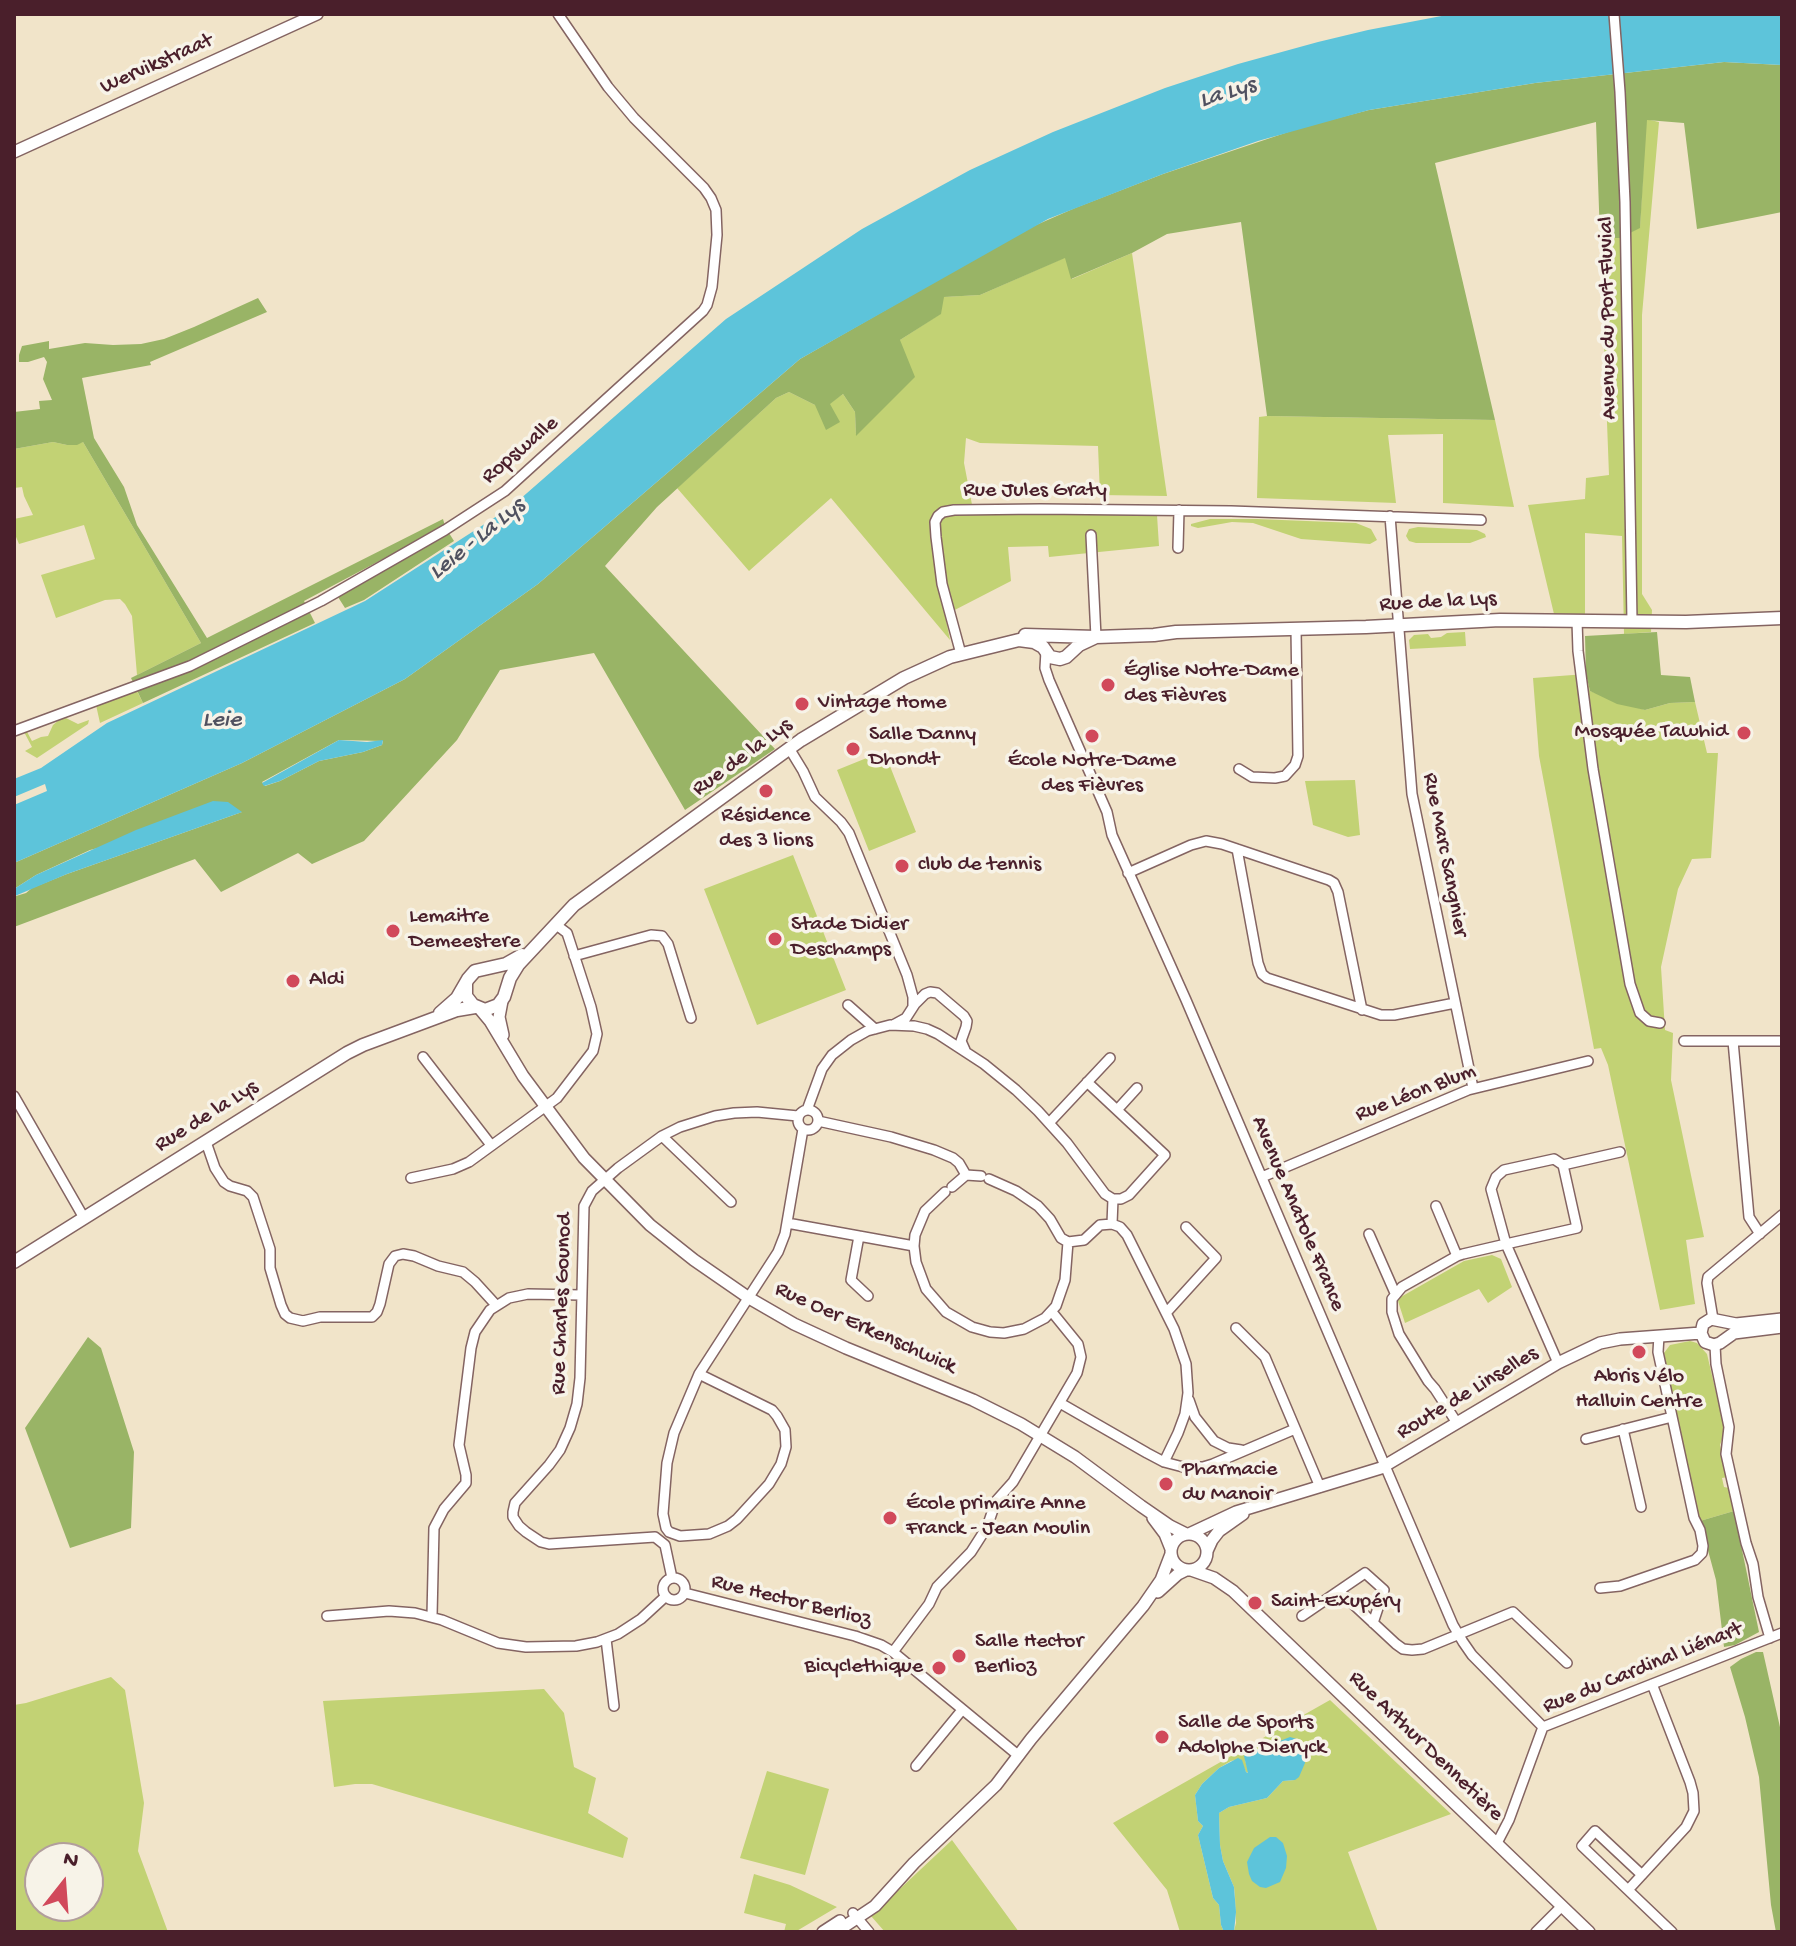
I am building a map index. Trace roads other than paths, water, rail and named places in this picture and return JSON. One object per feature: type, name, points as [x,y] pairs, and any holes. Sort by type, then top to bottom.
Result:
[{"type":"main road","name":"Rue de la Lys","points":[[1000,644],[1022,635],[1096,637],[1500,620],[1686,622],[1782,618]]},
{"type":"main road","points":[[1058,635],[1067,638],[1070,644],[1065,656],[1052,658],[1046,651],[1047,641],[1058,635]]},
{"type":"main road","name":"Rue de la Lys","points":[[1065,656],[1096,637]]},
{"type":"main road","name":"Rue de la Lys","points":[[504,996],[513,973],[579,901],[789,748],[842,714],[910,675],[961,654],[1030,640],[1046,651]]},
{"type":"main road","name":"Rue de la Lys","points":[[485,969],[506,964],[535,946]]},
{"type":"main road","points":[[485,969],[493,970],[504,982],[504,996],[492,1009],[477,1008],[466,996],[466,984],[473,973],[485,969]]},
{"type":"main road","name":"Rue de la Lys","points":[[428,1021],[452,1003],[466,984]]},
{"type":"main road","name":"Rue de la Lys","points":[[14,1262],[355,1048],[462,1008],[477,1008]]},
{"type":"street","name":"Wervikstraat","points":[[14,152],[317,14]]},
{"type":"street","name":"Ropswalle","points":[[14,731],[190,666],[321,601],[445,530],[505,491],[703,311],[712,287],[717,235],[716,210],[711,198],[608,87],[558,14]]},
{"type":"street","name":"Avenue du Port Fluvial","points":[[1614,14],[1626,243],[1632,621]]},
{"type":"street","name":"Rue Jules Graty","points":[[961,654],[942,584],[935,523],[940,514],[954,510],[1179,510],[1481,520]]},
{"type":"street","points":[[1178,548],[1179,510]]},
{"type":"street","points":[[1390,516],[1398,626]]},
{"type":"street","points":[[1091,535],[1096,637]]},
{"type":"street","points":[[1577,621],[1577,644],[1593,769],[1632,993],[1641,1015],[1660,1023]]},
{"type":"street","name":"Rue Marc Sangnier","points":[[1398,626],[1412,794],[1473,1088]]},
{"type":"street","points":[[1239,769],[1256,779],[1275,778],[1285,776],[1295,765],[1298,756],[1296,629]]},
{"type":"street","name":"Avenue Anatole France","points":[[1046,651],[1045,668],[1107,812],[1111,832],[1128,873],[1148,913],[1458,1634],[1472,1655],[1543,1727]]},
{"type":"street","points":[[1054,691],[1053,673],[1065,656]]},
{"type":"street","points":[[789,748],[815,797],[849,833],[907,975],[913,997],[912,1022],[918,1027]]},
{"type":"street","points":[[1128,873],[1199,843],[1214,842],[1334,883],[1362,1010]]},
{"type":"street","points":[[1237,849],[1262,974],[1274,981],[1387,1016],[1455,1003]]},
{"type":"street","points":[[411,1178],[462,1166],[563,1092],[593,1051],[597,1040],[596,1024],[567,933],[555,924]]},
{"type":"street","points":[[574,956],[651,935],[662,936],[668,944],[691,1018]]},
{"type":"street","points":[[907,975],[920,988],[940,994],[964,1016],[967,1024],[961,1042],[967,1052]]},
{"type":"street","points":[[807,1110],[826,1062],[838,1049],[875,1029],[903,1020],[928,992]]},
{"type":"street","name":"Rue Oer Erkenschwick","points":[[504,996],[500,1022],[506,1047]]},
{"type":"street","points":[[848,1005],[875,1029]]},
{"type":"street","name":"Rue Oer Erkenschwick","points":[[477,1008],[487,1015],[518,1069],[584,1158],[667,1239],[708,1271],[812,1333],[973,1400],[1041,1435],[1088,1465],[1170,1526],[1188,1534]]},
{"type":"street","points":[[890,1025],[918,1027],[934,1032],[967,1052],[1005,1081],[1049,1123],[1105,1194],[1121,1199],[1129,1195],[1165,1155],[1087,1082]]},
{"type":"street","points":[[946,1039],[954,1040],[964,1032]]},
{"type":"street","points":[[1684,1041],[1782,1041]]},
{"type":"street","points":[[1733,1041],[1749,1217],[1760,1234]]},
{"type":"street","points":[[423,1057],[491,1145]]},
{"type":"street","points":[[1049,1123],[1110,1058]]},
{"type":"street","name":"Rue Léon Blum","points":[[1262,1177],[1473,1088],[1588,1061]]},
{"type":"street","points":[[1117,1110],[1137,1088]]},
{"type":"street","points":[[14,1096],[84,1218]]},
{"type":"street","points":[[807,1110],[814,1112],[818,1121],[813,1129],[803,1129],[798,1116],[807,1110]]},
{"type":"street","points":[[604,1180],[662,1136],[691,1123],[726,1114],[757,1112],[798,1116]]},
{"type":"street","points":[[818,1121],[934,1150],[953,1158],[966,1175]]},
{"type":"street","points":[[699,1374],[772,1410],[785,1430],[786,1447],[781,1464],[769,1484],[737,1519],[709,1534],[674,1535],[666,1528],[663,1514],[667,1463],[674,1433],[699,1374],[778,1252],[787,1223],[803,1129]]},
{"type":"street","points":[[662,1136],[731,1202]]},
{"type":"street","points":[[206,1142],[224,1182],[247,1191],[253,1197],[269,1246],[270,1268],[281,1305],[290,1318],[303,1321],[320,1317],[372,1317],[380,1307],[388,1266],[393,1258],[400,1255],[461,1271],[496,1305]]},
{"type":"street","points":[[1563,1165],[1620,1152]]},
{"type":"street","points":[[1457,1423],[1399,1334],[1391,1301],[1402,1287],[1457,1256],[1506,1244],[1577,1228],[1563,1165],[1558,1160],[1552,1160],[1507,1169],[1496,1177],[1492,1192],[1506,1244],[1558,1363]]},
{"type":"street","points":[[966,1175],[1008,1186],[1038,1206],[1061,1238],[1068,1242],[1084,1240],[1100,1225],[1112,1224],[1127,1235],[1183,1352],[1188,1379],[1182,1422],[1164,1462]]},
{"type":"street","points":[[966,1175],[930,1204],[917,1227],[914,1246],[926,1289],[946,1312],[972,1327],[990,1332],[1017,1331],[1038,1323],[1052,1312],[1063,1290],[1068,1242]]},
{"type":"street","name":"Rue Charles Gounod","points":[[604,1180],[592,1191],[584,1206],[580,1378],[574,1417],[556,1457],[515,1503],[513,1512],[516,1522],[526,1532],[549,1544],[655,1537],[666,1548],[672,1578]]},
{"type":"street","points":[[1112,1224],[1113,1199]]},
{"type":"street","points":[[1436,1206],[1457,1256]]},
{"type":"street","points":[[1767,1639],[1753,1564],[1725,1448],[1729,1427],[1716,1364],[1720,1342],[1727,1329],[1718,1321],[1707,1283],[1710,1275],[1782,1215]]},
{"type":"street","points":[[787,1223],[914,1246]]},
{"type":"street","points":[[1166,1313],[1216,1258],[1186,1227]]},
{"type":"street","points":[[1369,1234],[1395,1293]]},
{"type":"street","points":[[859,1236],[851,1280],[868,1296]]},
{"type":"street","points":[[432,1616],[434,1528],[444,1509],[466,1483],[459,1445],[471,1344],[478,1325],[496,1305],[506,1299],[521,1295],[581,1295]]},
{"type":"street","points":[[893,1652],[929,1604],[937,1587],[972,1549],[990,1522],[996,1501],[1013,1482],[1079,1368],[1081,1351],[1052,1312]]},
{"type":"street","points":[[1782,1319],[1736,1324],[1718,1321],[1704,1323],[1701,1333],[1706,1343],[1720,1342],[1738,1332],[1782,1327]]},
{"type":"street","points":[[1236,1328],[1265,1357],[1320,1487]]},
{"type":"street","name":"Route de Linselles","points":[[1188,1534],[1236,1512],[1385,1466],[1558,1363],[1600,1343],[1701,1333]]},
{"type":"street","points":[[1600,1588],[1620,1586],[1695,1560],[1702,1553],[1700,1530],[1694,1518],[1658,1352],[1659,1336]]},
{"type":"street","points":[[1188,1393],[1192,1411],[1207,1434],[1220,1445],[1246,1449]]},
{"type":"street","points":[[1060,1403],[1164,1462],[1183,1467],[1213,1464],[1295,1429]]},
{"type":"street","points":[[1586,1439],[1672,1417]]},
{"type":"street","points":[[1623,1429],[1641,1507]]},
{"type":"street","name":"Rue Oer Erkenschwick","points":[[1141,1506],[1161,1528],[1171,1552]]},
{"type":"street","name":"Route de Linselles","points":[[1207,1552],[1222,1529],[1258,1506]]},
{"type":"street","points":[[836,1932],[910,1868],[996,1785],[1143,1606],[1161,1580],[1176,1539],[1188,1534],[1202,1539],[1207,1552],[1203,1564],[1178,1574],[1143,1606]]},
{"type":"street","points":[[1171,1552],[1177,1566],[1189,1570]]},
{"type":"street","name":"Rue Arthur Dennetière","points":[[1207,1552],[1215,1570],[1233,1591],[1589,1932]]},
{"type":"street","name":"Rue Arthur Dennetière","points":[[1189,1570],[1214,1578],[1233,1591]]},
{"type":"street","points":[[1302,1616],[1365,1573],[1384,1590],[1373,1623]]},
{"type":"street","points":[[677,1578],[686,1586],[685,1593],[672,1600],[666,1596],[663,1586],[667,1580],[677,1578]]},
{"type":"street","points":[[1339,1591],[1403,1649],[1423,1649],[1513,1612],[1567,1663]]},
{"type":"street","name":"Rue Hector Berlioz","points":[[685,1593],[877,1643],[893,1652],[1019,1756]]},
{"type":"street","points":[[327,1616],[402,1611],[432,1616],[488,1640],[510,1645],[576,1646],[606,1639],[629,1627],[666,1596]]},
{"type":"street","name":"Rue du Cardinal Liénart","points":[[1497,1843],[1514,1808],[1543,1727],[1782,1633]]},
{"type":"street","points":[[606,1639],[614,1706]]},
{"type":"street","points":[[1628,1890],[1686,1827],[1694,1811],[1690,1782],[1652,1684]]},
{"type":"street","points":[[916,1766],[962,1710]]},
{"type":"street","points":[[1642,1875],[1595,1831],[1582,1846],[1672,1932]]},
{"type":"street","points":[[1536,1932],[1562,1906]]},
{"type":"street","points":[[823,1932],[856,1916]]},
{"type":"street","points":[[856,1916],[869,1932]]},
{"type":"water","name":"Leie","points":[[1452,14],[1782,14],[1782,65],[1724,62],[1535,83],[1369,110],[1258,141],[1048,219],[800,359],[538,584],[405,679],[242,763],[14,863],[14,805],[47,791],[45,784],[14,797],[14,779],[41,768],[107,723],[365,601],[511,507],[726,319],[862,229],[970,170],[1053,132],[1165,88],[1318,42]]},
{"type":"water","points":[[339,740],[383,740],[382,745],[363,752],[319,761],[280,781],[264,786],[262,783]]},
{"type":"water","points":[[213,801],[228,802],[242,812],[67,874],[15,896],[14,889],[36,875],[136,830]]},
{"type":"water","points":[[1290,1737],[1300,1740],[1305,1749],[1305,1763],[1299,1777],[1283,1781],[1267,1798],[1229,1807],[1219,1813],[1220,1845],[1234,1887],[1236,1912],[1234,1932],[1224,1932],[1198,1835],[1203,1826],[1198,1821],[1195,1795],[1219,1768],[1238,1758],[1248,1773],[1246,1753]]},
{"type":"water","points":[[1270,1837],[1276,1837],[1283,1843],[1287,1856],[1280,1882],[1266,1888],[1252,1881],[1247,1862],[1254,1848]]},
{"type":"place","name":"Église Notre-Dame des Fièvres","points":[[1108,685]]},
{"type":"place","name":"Vintage Home","points":[[802,704]]},
{"type":"place","name":"Mosquée Tawhid","points":[[1744,733]]},
{"type":"place","name":"École Notre-Dame des Fièvres","points":[[1092,736]]},
{"type":"place","name":"Salle Danny Dhondt","points":[[853,749]]},
{"type":"place","name":"Résidence des 3 lions","points":[[766,791]]},
{"type":"place","name":"club de tennis","points":[[902,866]]},
{"type":"place","name":"Lemaitre Demeestere","points":[[393,931]]},
{"type":"place","name":"Stade Didier Deschamps","points":[[775,939]]},
{"type":"place","name":"Aldi","points":[[293,981]]},
{"type":"place","name":"Abris Vélo Halluin Centre","points":[[1639,1352]]},
{"type":"place","name":"Pharmacie du Manoir","points":[[1166,1484]]},
{"type":"place","name":"École primaire Anne Franck - Jean Moulin","points":[[890,1518]]},
{"type":"place","name":"Saint-Exupéry","points":[[1255,1603]]},
{"type":"place","name":"Salle Hector Berlioz","points":[[959,1656]]},
{"type":"place","name":"Bicyclethique","points":[[939,1668]]},
{"type":"place","name":"Salle de Sports Adolphe Dieryck","points":[[1162,1737]]},
{"type":"water label","name":"La Lys","points":[[1228,94]]},
{"type":"water label","name":"Leie - La Lys","points":[[478,540]]}]
